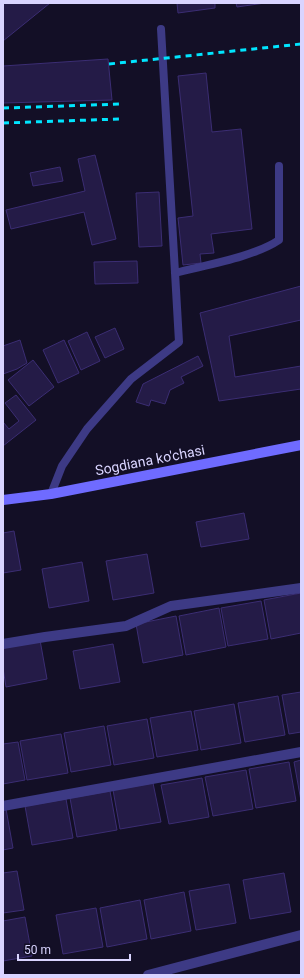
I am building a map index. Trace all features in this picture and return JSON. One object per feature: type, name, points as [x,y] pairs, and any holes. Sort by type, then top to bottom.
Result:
[{"type":"street","name":"Sogdiana ko'chasi","points":[[3,500],[51,494],[301,445]]},
{"type":"street","points":[[3,644],[126,626],[171,606],[301,588]]},
{"type":"street","points":[[3,806],[301,752]]},
{"type":"street","points":[[148,975],[301,935]]},
{"type":"lane","points":[[51,494],[62,466],[87,429],[131,379],[179,342],[161,29]]},
{"type":"lane","points":[[175,272],[232,258],[270,246],[279,240],[279,166]]},
{"type":"building","points":[[3,3],[50,3],[3,41]]},
{"type":"building","points":[[177,3],[215,3],[215,8],[178,13]]},
{"type":"building","points":[[236,3],[265,3],[237,7]]},
{"type":"building","points":[[108,59],[112,100],[3,103],[3,66]]},
{"type":"building","points":[[206,73],[212,132],[241,129],[252,229],[211,234],[214,253],[200,254],[201,263],[183,265],[178,218],[193,216],[178,76]]},
{"type":"building","points":[[95,155],[116,239],[92,245],[84,212],[11,229],[6,210],[85,191],[78,159]]},
{"type":"building","points":[[60,167],[63,181],[33,186],[30,173]]},
{"type":"building","points":[[159,192],[162,246],[139,247],[136,193]]},
{"type":"building","points":[[137,261],[138,283],[95,284],[94,262]]},
{"type":"building","points":[[301,286],[301,320],[229,336],[235,377],[301,366],[301,389],[219,401],[200,313]]},
{"type":"building","points":[[115,328],[124,349],[105,358],[95,337]]},
{"type":"building","points":[[87,332],[100,361],[81,370],[68,341]]},
{"type":"building","points":[[20,340],[27,363],[17,369],[3,374],[3,346]]},
{"type":"building","points":[[64,340],[79,373],[58,383],[43,350]]},
{"type":"building","points":[[198,356],[203,366],[181,377],[184,383],[170,390],[165,404],[151,400],[149,406],[136,402],[143,384]]},
{"type":"building","points":[[33,360],[54,387],[29,406],[8,380]]},
{"type":"building","points":[[16,395],[36,420],[3,446],[3,422],[9,429],[19,421],[5,403]]},
{"type":"building","points":[[244,513],[249,539],[201,547],[196,522]]},
{"type":"building","points":[[14,531],[21,570],[3,573],[3,533]]},
{"type":"building","points":[[147,554],[154,593],[113,600],[106,561]]},
{"type":"building","points":[[82,562],[89,601],[49,608],[42,569]]},
{"type":"building","points":[[301,593],[301,633],[271,639],[264,600]]},
{"type":"building","points":[[261,601],[268,639],[228,646],[221,608]]},
{"type":"building","points":[[219,608],[226,647],[186,655],[179,616]]},
{"type":"building","points":[[176,616],[183,655],[143,663],[136,624]]},
{"type":"building","points":[[40,640],[47,679],[6,687],[3,668],[3,647]]},
{"type":"building","points":[[113,644],[120,682],[80,689],[73,651]]},
{"type":"building","points":[[301,692],[301,732],[289,734],[282,695]]},
{"type":"building","points":[[278,696],[285,735],[245,742],[238,703]]},
{"type":"building","points":[[234,704],[241,743],[201,750],[194,711]]},
{"type":"building","points":[[191,711],[198,750],[157,757],[150,718]]},
{"type":"building","points":[[147,719],[154,758],[114,765],[107,726]]},
{"type":"building","points":[[104,726],[111,765],[71,772],[64,733]]},
{"type":"building","points":[[61,734],[68,773],[27,780],[20,741]]},
{"type":"building","points":[[18,742],[25,780],[3,784],[3,744]]},
{"type":"building","points":[[301,760],[301,801],[294,762]]},
{"type":"building","points":[[289,762],[296,801],[256,808],[249,769]]},
{"type":"building","points":[[246,770],[253,809],[213,816],[205,777]]},
{"type":"building","points":[[202,778],[209,817],[169,824],[161,785]]},
{"type":"building","points":[[153,783],[161,822],[120,829],[113,790]]},
{"type":"building","points":[[110,791],[117,830],[77,837],[70,798]]},
{"type":"building","points":[[66,799],[73,838],[32,845],[25,806]]},
{"type":"building","points":[[6,809],[13,848],[3,850],[3,810]]},
{"type":"building","points":[[17,871],[24,910],[3,913],[3,873]]},
{"type":"building","points":[[284,873],[291,912],[250,919],[243,880]]},
{"type":"building","points":[[229,884],[236,923],[196,930],[189,891]]},
{"type":"building","points":[[184,892],[191,931],[151,939],[144,900]]},
{"type":"building","points":[[140,900],[147,939],[107,947],[100,908]]},
{"type":"building","points":[[96,908],[103,947],[63,954],[56,915]]},
{"type":"building","points":[[25,917],[32,956],[3,961],[3,921]]},
{"type":"railway","points":[[109,64],[301,44]]},
{"type":"railway","points":[[3,108],[121,104]]},
{"type":"railway","points":[[3,123],[120,119]]}]
